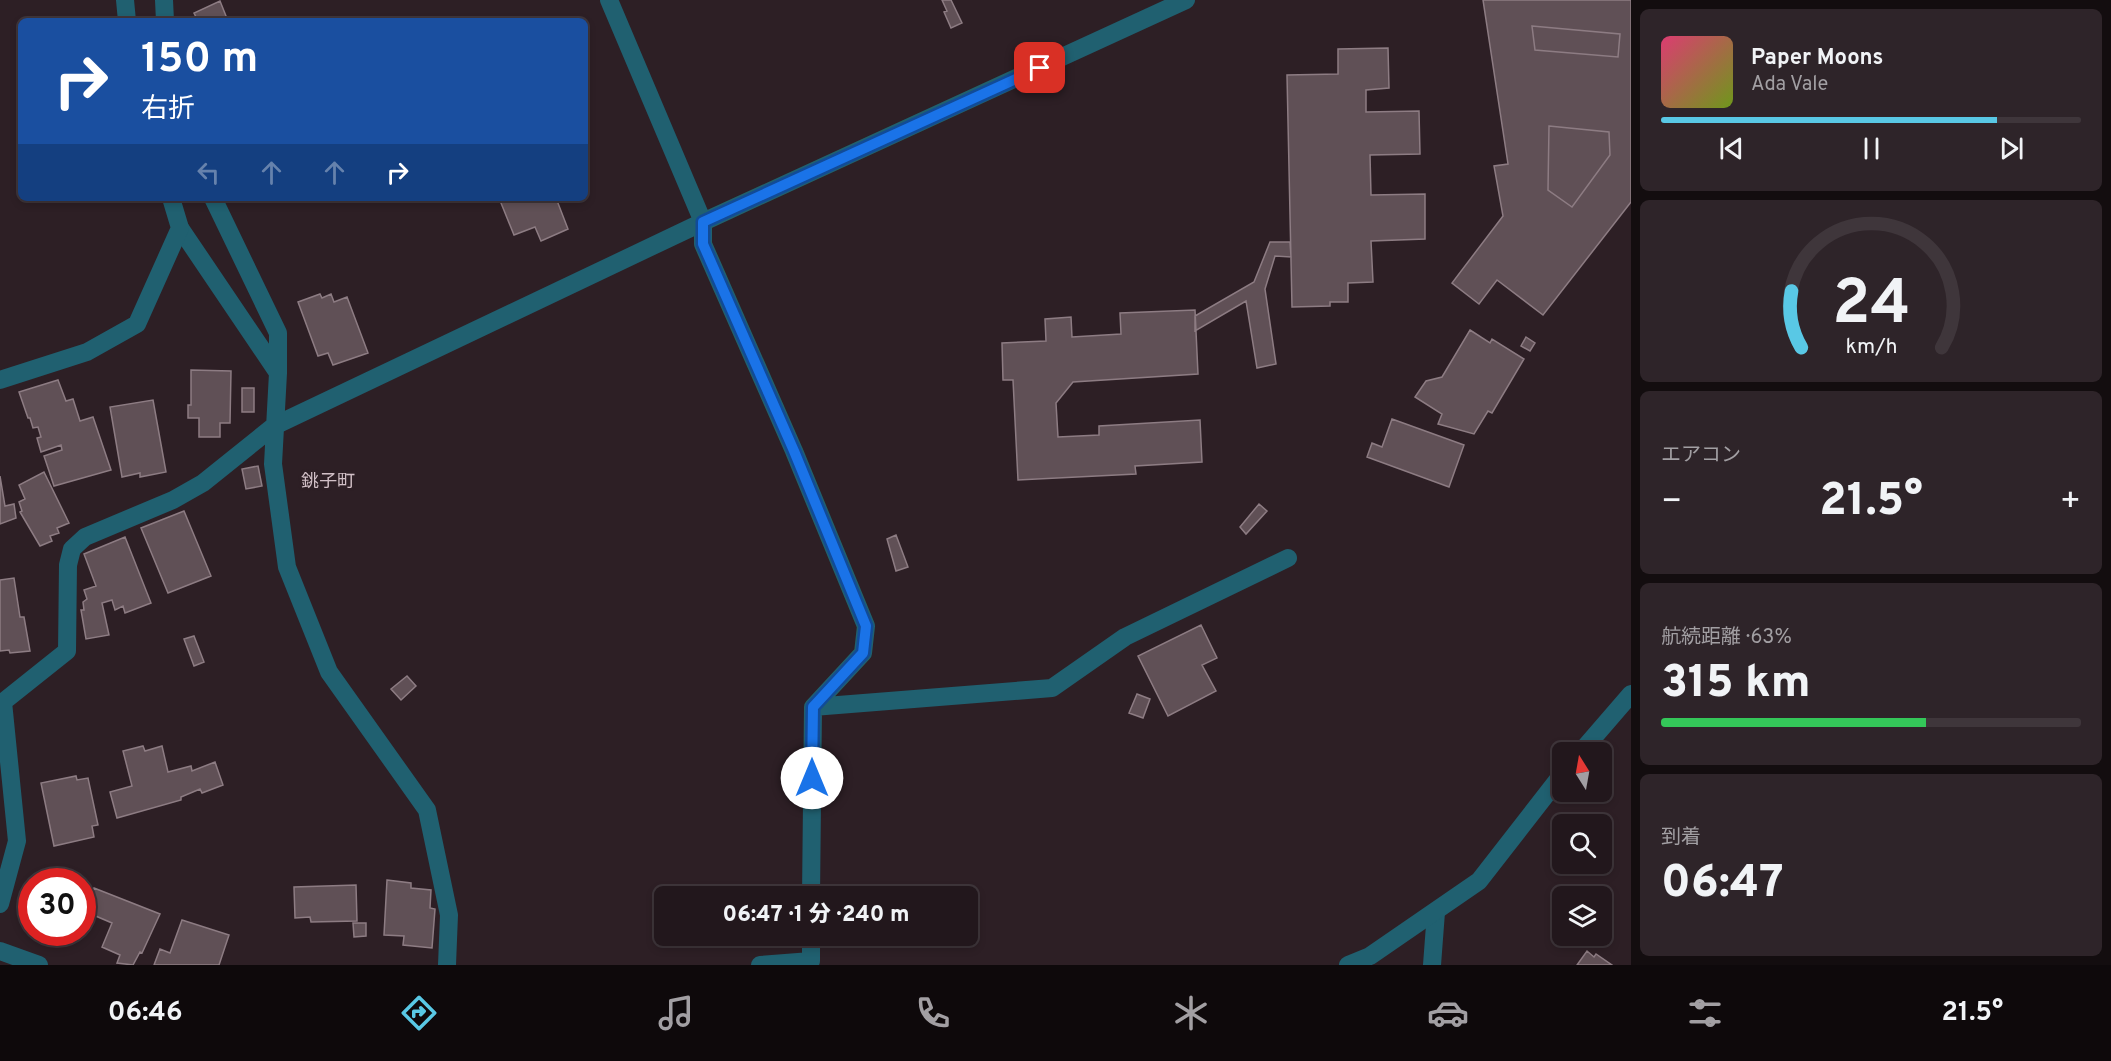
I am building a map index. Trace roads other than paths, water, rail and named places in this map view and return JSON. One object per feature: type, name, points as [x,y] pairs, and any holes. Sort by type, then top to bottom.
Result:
[{"type":"street","points":[[125,0],[127,18]]},
{"type":"street","points":[[165,0],[165,18]]},
{"type":"street","points":[[609,0],[703,222],[703,244],[794,451],[866,626],[863,653],[813,707],[811,886]]},
{"type":"street","points":[[0,904],[17,841],[1,702],[67,651],[68,565],[72,549],[85,537],[173,500],[203,483],[274,426],[703,222],[1186,0]]},
{"type":"street","points":[[172,201],[180,228],[278,373]]},
{"type":"street","points":[[214,201],[278,333],[273,464],[287,567],[329,672],[427,810],[449,915],[447,965]]},
{"type":"street","points":[[0,381],[87,352],[137,324],[180,228]]},
{"type":"street","points":[[813,707],[1052,688],[1125,637],[1288,558]]},
{"type":"street","points":[[1590,742],[1631,694]]},
{"type":"street","points":[[1348,965],[1370,956],[1479,881],[1552,787]]},
{"type":"street","points":[[1432,965],[1436,912]]},
{"type":"street","points":[[760,965],[811,961],[811,946]]},
{"type":"street","points":[[0,951],[39,965]]},
{"type":"district","name":"銚子町","points":[[328,482]]}]
